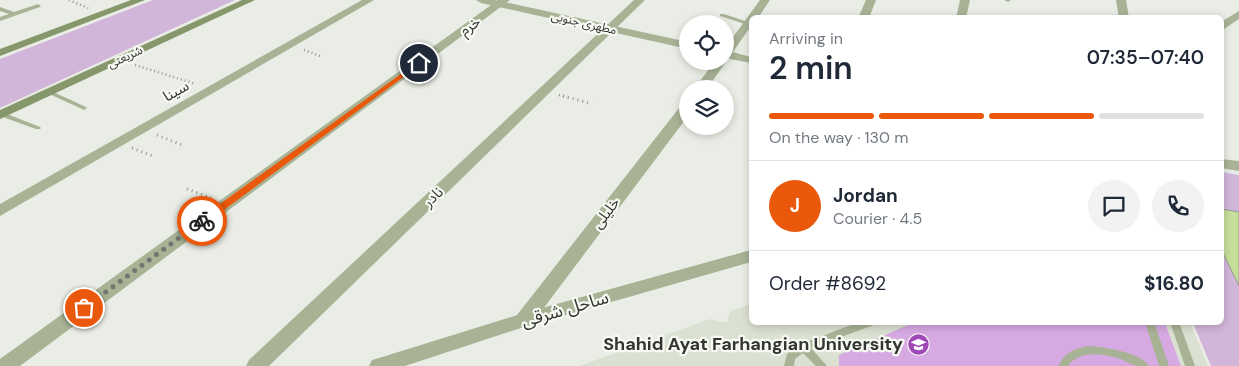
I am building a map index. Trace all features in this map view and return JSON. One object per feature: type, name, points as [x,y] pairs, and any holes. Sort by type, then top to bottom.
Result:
[{"type":"main road","points":[[0,53],[140,0]]},
{"type":"main road","name":"شریعتی","points":[[1,114],[250,0]]},
{"type":"street","name":"سینا","points":[[0,211],[369,0]]},
{"type":"street","name":"مطهری جنوبی","points":[[480,0],[502,2],[609,29],[679,44]]},
{"type":"street","name":"نادر","points":[[256,366],[640,0]]},
{"type":"street","points":[[754,15],[764,0]]},
{"type":"street","points":[[864,15],[871,0]]},
{"type":"street","points":[[962,15],[965,0]]},
{"type":"street","points":[[1120,0],[1123,15]]},
{"type":"street","name":"خرم","points":[[5,366],[502,2]]},
{"type":"street","points":[[1224,26],[1239,14]]},
{"type":"street","points":[[734,42],[749,21]]},
{"type":"street","points":[[734,57],[749,60]]},
{"type":"street","name":"خلیلی","points":[[524,320],[679,118]]},
{"type":"street","points":[[1224,164],[1239,166]]},
{"type":"street","name":"ساحل شرقی","points":[[379,366],[524,320],[749,257]]},
{"type":"lane","points":[[0,19],[38,6]]},
{"type":"lane","points":[[0,9],[14,14]]},
{"type":"lane","points":[[734,17],[749,20]]},
{"type":"lane","points":[[49,92],[84,108]]},
{"type":"lane","points":[[1,114],[38,128]]},
{"type":"lane","points":[[789,366],[790,357],[804,347],[863,325]]},
{"type":"lane","points":[[1150,325],[1164,366]]},
{"type":"lane","points":[[1175,325],[1190,366]]},
{"type":"lane","points":[[804,347],[822,366]]},
{"type":"lane","points":[[1063,366],[1072,355],[1085,350],[1102,350],[1121,355],[1144,366]]},
{"type":"path","points":[[118,60],[213,89]]},
{"type":"path","points":[[544,90],[592,104]]},
{"type":"path","points":[[142,130],[182,145]]},
{"type":"path","points":[[119,143],[155,157]]},
{"type":"path","points":[[187,189],[226,204]]},
{"type":"shaded area","points":[[153,0],[235,0],[0,108],[0,59]]},
{"type":"shaded area","points":[[1224,172],[1239,175],[1239,366],[1211,366],[1194,325],[1224,325]]},
{"type":"shaded area","name":"Shahid Ayat Farhangian University","points":[[749,305],[749,325],[1191,325],[1208,366],[579,366],[710,319],[727,323],[730,311]]},
{"type":"shaded area","points":[[908,325],[1166,325],[1181,366],[839,366],[839,355]]},
{"type":"building","points":[[1224,210],[1239,212],[1239,286],[1224,255]]},
{"type":"way so far","points":[[84,308],[202,221]]},
{"type":"place","name":"Shahid Ayat Farhangian University","points":[[919,344]]},
{"type":"route","points":[[202,221],[419,63]]}]
